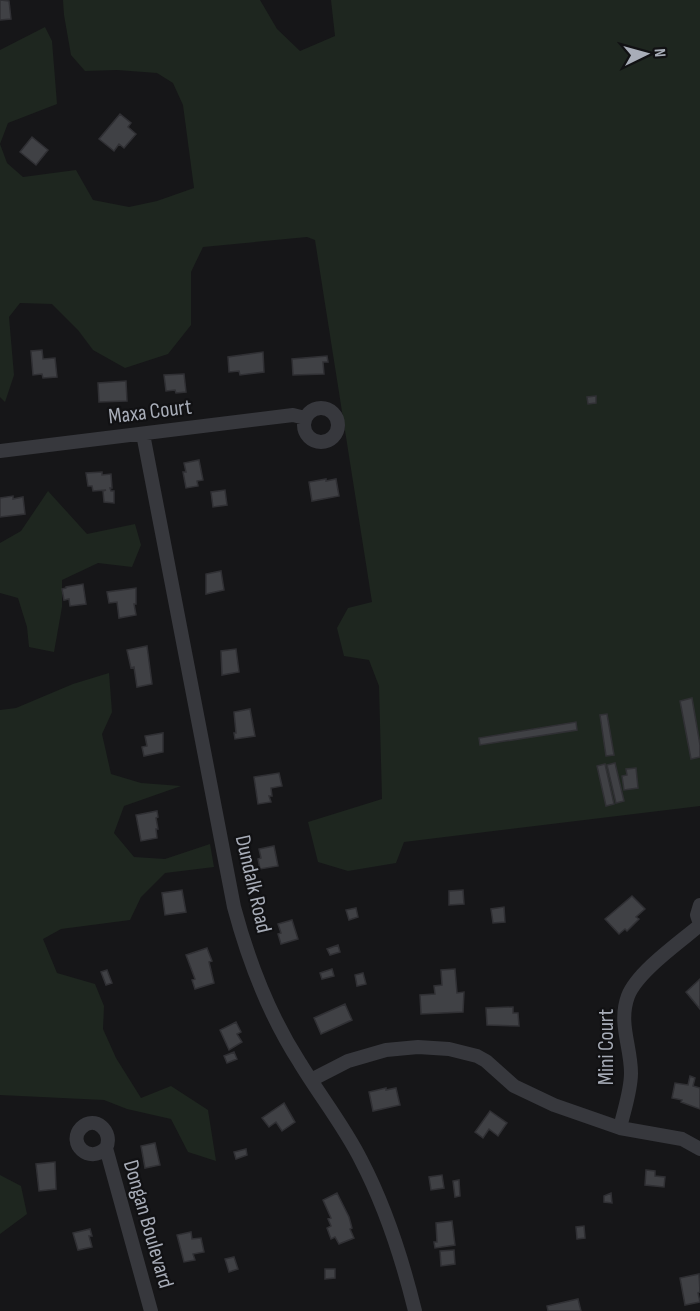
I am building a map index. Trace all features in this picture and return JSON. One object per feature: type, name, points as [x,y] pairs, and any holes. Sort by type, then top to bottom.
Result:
[{"type":"street","name":"Maxa Court","points":[[0,452],[293,415],[305,418]]},
{"type":"street","name":"Dundalk Road","points":[[143,434],[234,908],[254,972],[264,995],[288,1042],[341,1124],[375,1188],[402,1259],[415,1311]]},
{"type":"street","name":"Mini Court","points":[[620,1128],[630,1079],[623,1024],[628,995],[640,977],[700,925],[697,915],[700,905]]},
{"type":"street","points":[[311,1080],[348,1061],[374,1052],[418,1047],[448,1049],[477,1056],[523,1092],[577,1114],[620,1128],[682,1138],[700,1149]]},
{"type":"street","name":"Dongan Boulevard","points":[[106,1148],[151,1311]]},
{"type":"shaded area","points":[[63,0],[260,0],[277,29],[300,51],[335,36],[331,0],[700,0],[700,806],[404,842],[396,863],[348,871],[318,862],[308,822],[382,799],[379,686],[369,660],[344,656],[337,628],[348,608],[372,602],[315,240],[307,237],[203,247],[191,272],[191,325],[168,354],[125,368],[93,350],[78,330],[52,304],[20,303],[9,317],[14,375],[5,402],[0,397],[0,144],[7,163],[23,177],[76,170],[93,200],[129,207],[157,201],[194,188],[183,105],[173,83],[157,73],[117,70],[85,71],[71,55]]},
{"type":"shaded area","points":[[45,27],[52,41],[57,104],[8,123],[0,144],[0,50]]},
{"type":"shaded area","points":[[48,491],[87,534],[135,524],[141,545],[132,567],[98,563],[62,580],[62,607],[54,652],[29,647],[27,627],[18,598],[0,593],[0,543],[21,531]]},
{"type":"shaded area","points":[[109,673],[112,712],[102,734],[111,774],[141,783],[181,786],[124,806],[114,833],[134,857],[165,859],[210,844],[214,867],[165,873],[141,897],[130,920],[61,929],[43,939],[57,973],[95,984],[104,1006],[103,1029],[116,1058],[141,1098],[171,1086],[208,1110],[216,1161],[188,1152],[171,1119],[127,1109],[104,1100],[0,1095],[0,710],[16,708],[73,684]]},
{"type":"shaded area","points":[[0,1175],[21,1186],[27,1214],[0,1234]]},
{"type":"building","points":[[0,0],[9,1],[11,19],[0,20]]},
{"type":"building","points":[[120,114],[131,123],[128,127],[136,134],[124,148],[119,144],[114,151],[99,139]]},
{"type":"building","points":[[32,137],[48,150],[36,165],[20,152]]},
{"type":"building","points":[[42,350],[43,359],[55,358],[57,377],[43,378],[42,374],[33,375],[31,351]]},
{"type":"building","points":[[263,352],[264,372],[240,375],[239,371],[229,372],[228,357]]},
{"type":"building","points":[[327,356],[328,362],[323,362],[324,374],[293,375],[292,359]]},
{"type":"building","points":[[184,374],[186,392],[166,391],[164,375]]},
{"type":"building","points":[[126,381],[127,401],[99,402],[98,383]]},
{"type":"building","points":[[596,396],[596,403],[588,404],[587,397]]},
{"type":"building","points":[[199,460],[203,480],[197,481],[198,486],[186,488],[184,463]]},
{"type":"building","points":[[102,472],[102,475],[111,474],[112,488],[110,488],[114,491],[114,503],[104,502],[103,491],[106,490],[93,491],[92,486],[88,486],[86,473]]},
{"type":"building","points":[[326,479],[326,481],[336,479],[339,496],[312,501],[309,482]]},
{"type":"building","points":[[225,490],[227,505],[213,507],[211,492]]},
{"type":"building","points":[[13,496],[13,499],[23,497],[25,514],[0,517],[0,498]]},
{"type":"building","points":[[221,571],[224,590],[206,594],[206,574]]},
{"type":"building","points":[[83,584],[86,604],[70,606],[69,599],[64,600],[62,589]]},
{"type":"building","points":[[136,588],[136,604],[134,604],[136,615],[119,618],[117,602],[109,603],[107,592]]},
{"type":"building","points":[[147,646],[152,684],[137,687],[134,667],[131,668],[127,650]]},
{"type":"building","points":[[236,649],[239,672],[222,675],[221,651]]},
{"type":"building","points":[[692,698],[700,757],[691,759],[680,701]]},
{"type":"building","points":[[250,709],[255,736],[235,739],[234,712]]},
{"type":"building","points":[[607,714],[614,755],[606,756],[600,715]]},
{"type":"building","points":[[576,722],[577,730],[480,745],[479,738]]},
{"type":"building","points":[[163,733],[163,752],[144,756],[142,747],[147,746],[145,736]]},
{"type":"building","points":[[615,763],[624,801],[616,803],[607,765]]},
{"type":"building","points":[[605,764],[614,804],[606,806],[597,766]]},
{"type":"building","points":[[636,768],[638,788],[624,790],[622,776],[627,775],[626,769]]},
{"type":"building","points":[[279,773],[282,786],[271,788],[272,796],[269,796],[271,802],[258,804],[254,777]]},
{"type":"building","points":[[157,811],[157,838],[141,841],[136,815]]},
{"type":"building","points":[[274,846],[278,866],[260,869],[259,849]]},
{"type":"building","points":[[182,890],[186,912],[165,915],[162,893]]},
{"type":"building","points":[[463,890],[464,904],[449,905],[449,891]]},
{"type":"building","points":[[632,896],[645,909],[636,917],[639,919],[627,931],[625,929],[619,934],[605,919]]},
{"type":"building","points":[[504,907],[505,922],[493,923],[491,909]]},
{"type":"building","points":[[356,908],[358,917],[349,920],[346,910]]},
{"type":"building","points":[[292,920],[298,939],[281,944],[278,924]]},
{"type":"building","points":[[338,945],[340,952],[330,955],[327,949]]},
{"type":"building","points":[[207,948],[212,961],[209,962],[214,983],[195,989],[192,980],[195,979],[186,955]]},
{"type":"building","points":[[332,969],[334,976],[322,979],[320,973]]},
{"type":"building","points":[[455,969],[457,993],[464,992],[463,1012],[421,1014],[420,995],[435,994],[434,986],[442,985],[441,970]]},
{"type":"building","points":[[107,970],[112,983],[106,985],[101,972]]},
{"type":"building","points":[[363,973],[366,984],[357,986],[355,975]]},
{"type":"building","points":[[700,979],[700,1009],[686,992]]},
{"type":"building","points":[[345,1004],[352,1020],[321,1034],[314,1018]]},
{"type":"building","points":[[513,1007],[513,1013],[518,1013],[519,1026],[487,1025],[486,1008]]},
{"type":"building","points":[[236,1022],[241,1032],[237,1034],[242,1042],[229,1050],[220,1030]]},
{"type":"building","points":[[234,1052],[237,1059],[227,1063],[224,1056]]},
{"type":"building","points":[[690,1076],[695,1078],[693,1086],[700,1088],[700,1109],[672,1098],[675,1083],[688,1085]]},
{"type":"building","points":[[386,1088],[386,1090],[396,1088],[400,1105],[373,1111],[369,1092]]},
{"type":"building","points":[[284,1103],[295,1122],[282,1131],[276,1122],[269,1127],[262,1118]]},
{"type":"building","points":[[490,1111],[507,1123],[498,1136],[489,1129],[483,1138],[475,1132]]},
{"type":"building","points":[[155,1143],[160,1165],[145,1168],[141,1146]]},
{"type":"building","points":[[246,1149],[247,1155],[236,1159],[234,1152]]},
{"type":"building","points":[[55,1162],[56,1189],[39,1191],[36,1164]]},
{"type":"building","points":[[646,1170],[655,1171],[655,1176],[665,1177],[664,1187],[645,1185]]},
{"type":"building","points":[[442,1175],[444,1188],[431,1190],[429,1177]]},
{"type":"building","points":[[459,1180],[460,1196],[455,1197],[453,1181]]},
{"type":"building","points":[[337,1193],[349,1217],[352,1228],[350,1229],[354,1238],[339,1244],[335,1237],[331,1239],[327,1228],[331,1226],[328,1219],[331,1218],[323,1200]]},
{"type":"building","points":[[611,1193],[612,1203],[604,1202],[604,1196]]},
{"type":"building","points":[[452,1221],[455,1245],[435,1248],[436,1223]]},
{"type":"building","points":[[584,1226],[585,1238],[577,1239],[576,1227]]},
{"type":"building","points":[[90,1229],[92,1247],[78,1250],[73,1233]]},
{"type":"building","points":[[191,1232],[192,1239],[201,1238],[204,1252],[193,1254],[195,1260],[184,1262],[177,1235]]},
{"type":"building","points":[[454,1250],[455,1264],[441,1266],[440,1251]]},
{"type":"building","points":[[234,1257],[238,1269],[229,1272],[225,1259]]},
{"type":"building","points":[[325,1269],[335,1269],[335,1278],[325,1279]]},
{"type":"building","points":[[699,1274],[700,1302],[685,1305],[680,1278]]},
{"type":"building","points":[[578,1299],[581,1311],[548,1311],[547,1306]]}]
